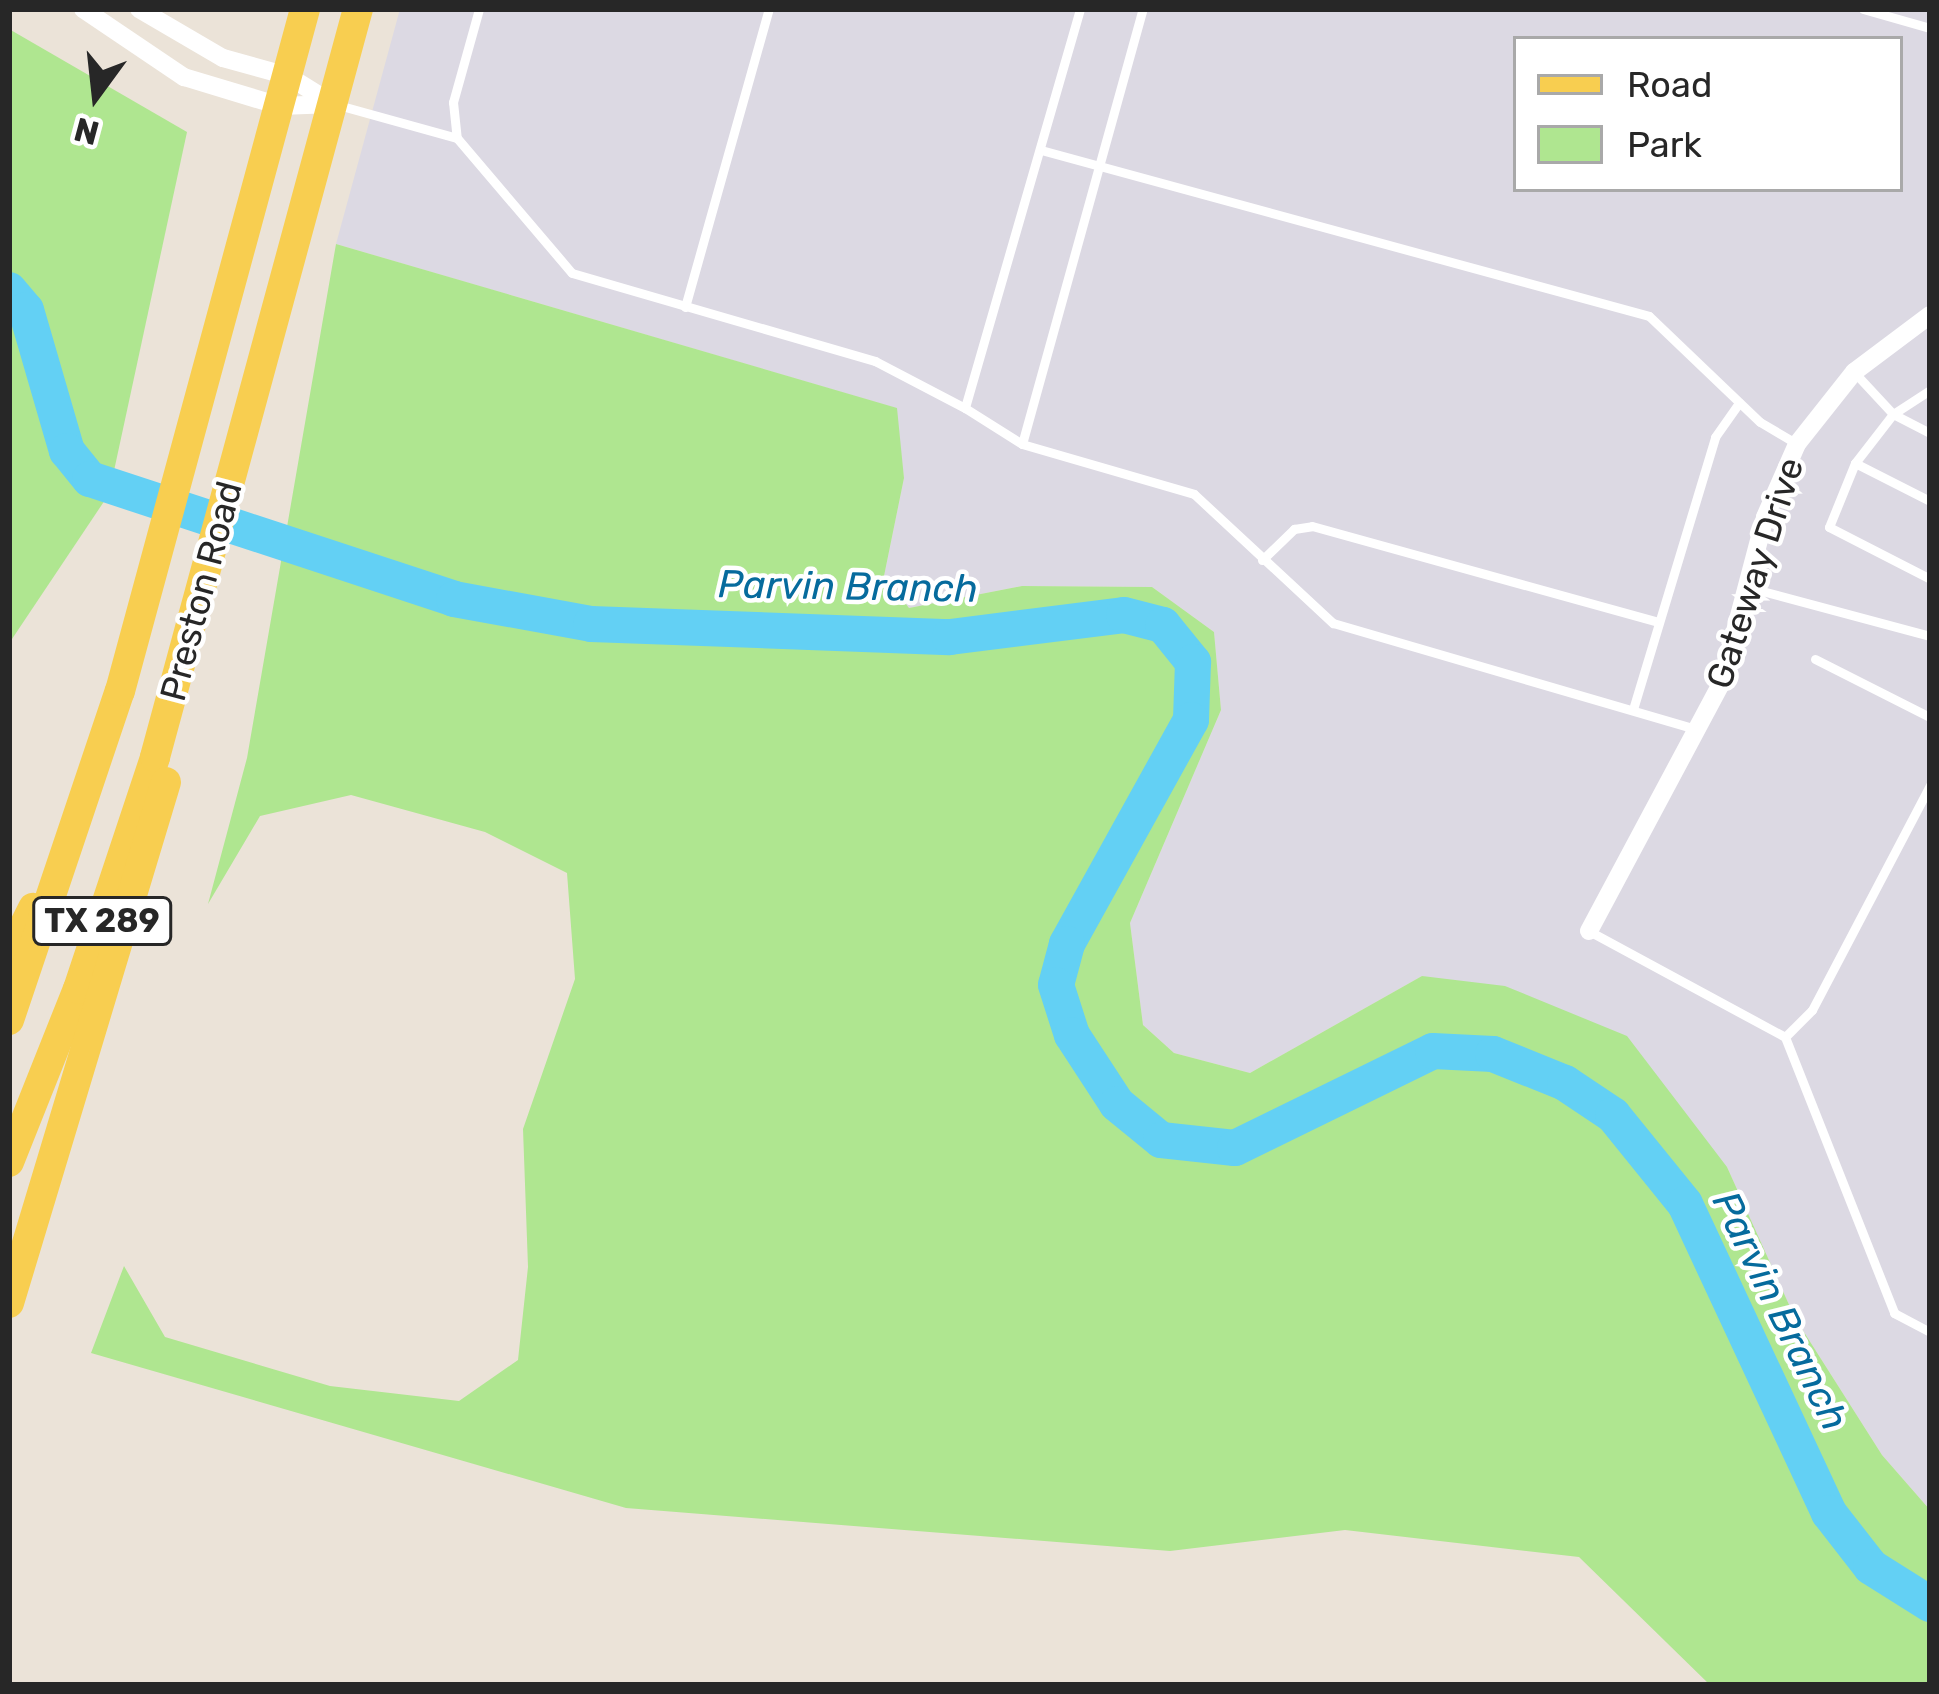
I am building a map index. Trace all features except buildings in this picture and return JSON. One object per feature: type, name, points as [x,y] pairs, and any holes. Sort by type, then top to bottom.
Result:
[{"type":"main road","name":"Preston Road","points":[[9,1021],[120,691],[305,9]]},
{"type":"main road","name":"Preston Road","points":[[9,1162],[94,944],[179,674],[358,9]]},
{"type":"main road","points":[[9,1303],[155,831],[179,674]]},
{"type":"main road","points":[[9,956],[120,691]]},
{"type":"street","points":[[83,9],[163,68],[333,104]]},
{"type":"street","points":[[139,9],[284,91],[333,104]]},
{"type":"street","name":"Gateway Drive","points":[[1589,931],[1721,684],[1765,517],[1797,444],[1854,372],[1930,315]]},
{"type":"lane","points":[[478,9],[453,102],[457,138],[572,273],[875,362],[965,408],[1022,444],[1194,494],[1333,623],[1634,706],[1698,730]]},
{"type":"lane","points":[[685,307],[769,9]]},
{"type":"lane","points":[[965,408],[1080,9]]},
{"type":"lane","points":[[1022,444],[1144,9]]},
{"type":"lane","points":[[1863,9],[1930,28]]},
{"type":"lane","points":[[333,104],[457,138]]},
{"type":"lane","points":[[1041,150],[1649,316],[1739,403],[1797,444]]},
{"type":"lane","points":[[1854,372],[1893,414],[1930,434]]},
{"type":"lane","points":[[1930,390],[1893,414],[1855,463],[1829,527],[1930,579]]},
{"type":"lane","points":[[1634,706],[1714,437],[1739,403]]},
{"type":"lane","points":[[1855,463],[1930,501]]},
{"type":"lane","points":[[1262,560],[1294,529],[1312,526],[1658,622]]},
{"type":"lane","points":[[1747,587],[1930,636]]},
{"type":"lane","points":[[1815,659],[1930,717]]},
{"type":"lane","points":[[1785,1037],[1812,1010],[1930,785]]},
{"type":"lane","points":[[1589,931],[1785,1037],[1894,1313],[1930,1332]]},
{"type":"shaded area","points":[[400,9],[1930,9],[1930,1510],[1882,1455],[1795,1318],[1727,1167],[1422,976],[1250,1073],[1174,1053],[1143,1025],[1130,923],[1221,710],[1214,632],[1152,587],[1022,586],[909,608],[884,576],[904,478],[896,408],[336,244]]},
{"type":"green space","points":[[9,29],[187,132],[109,494],[10,642]]},
{"type":"green space","points":[[336,244],[897,408],[904,478],[884,576],[909,608],[1022,586],[1152,587],[1214,632],[1221,710],[1130,923],[1143,1025],[1174,1053],[1250,1073],[1422,976],[1505,986],[1627,1036],[1727,1167],[1795,1318],[1882,1455],[1930,1510],[1930,1685],[1710,1685],[1579,1557],[1345,1530],[1170,1551],[626,1508],[91,1353],[124,1266],[165,1337],[330,1386],[459,1401],[518,1360],[528,1267],[523,1129],[575,979],[567,873],[485,832],[351,795],[260,816],[208,904],[247,758]]},
{"type":"waterway","name":"Parvin Branch","points":[[9,290],[26,310],[67,451],[90,479],[454,599],[591,624],[950,637],[1124,615],[1163,625],[1193,662],[1191,720],[1067,944],[1056,985],[1072,1035],[1117,1104],[1161,1140],[1235,1148],[1433,1051],[1493,1054],[1565,1083],[1613,1115],[1685,1204],[1829,1513],[1871,1567],[1930,1604]]}]
